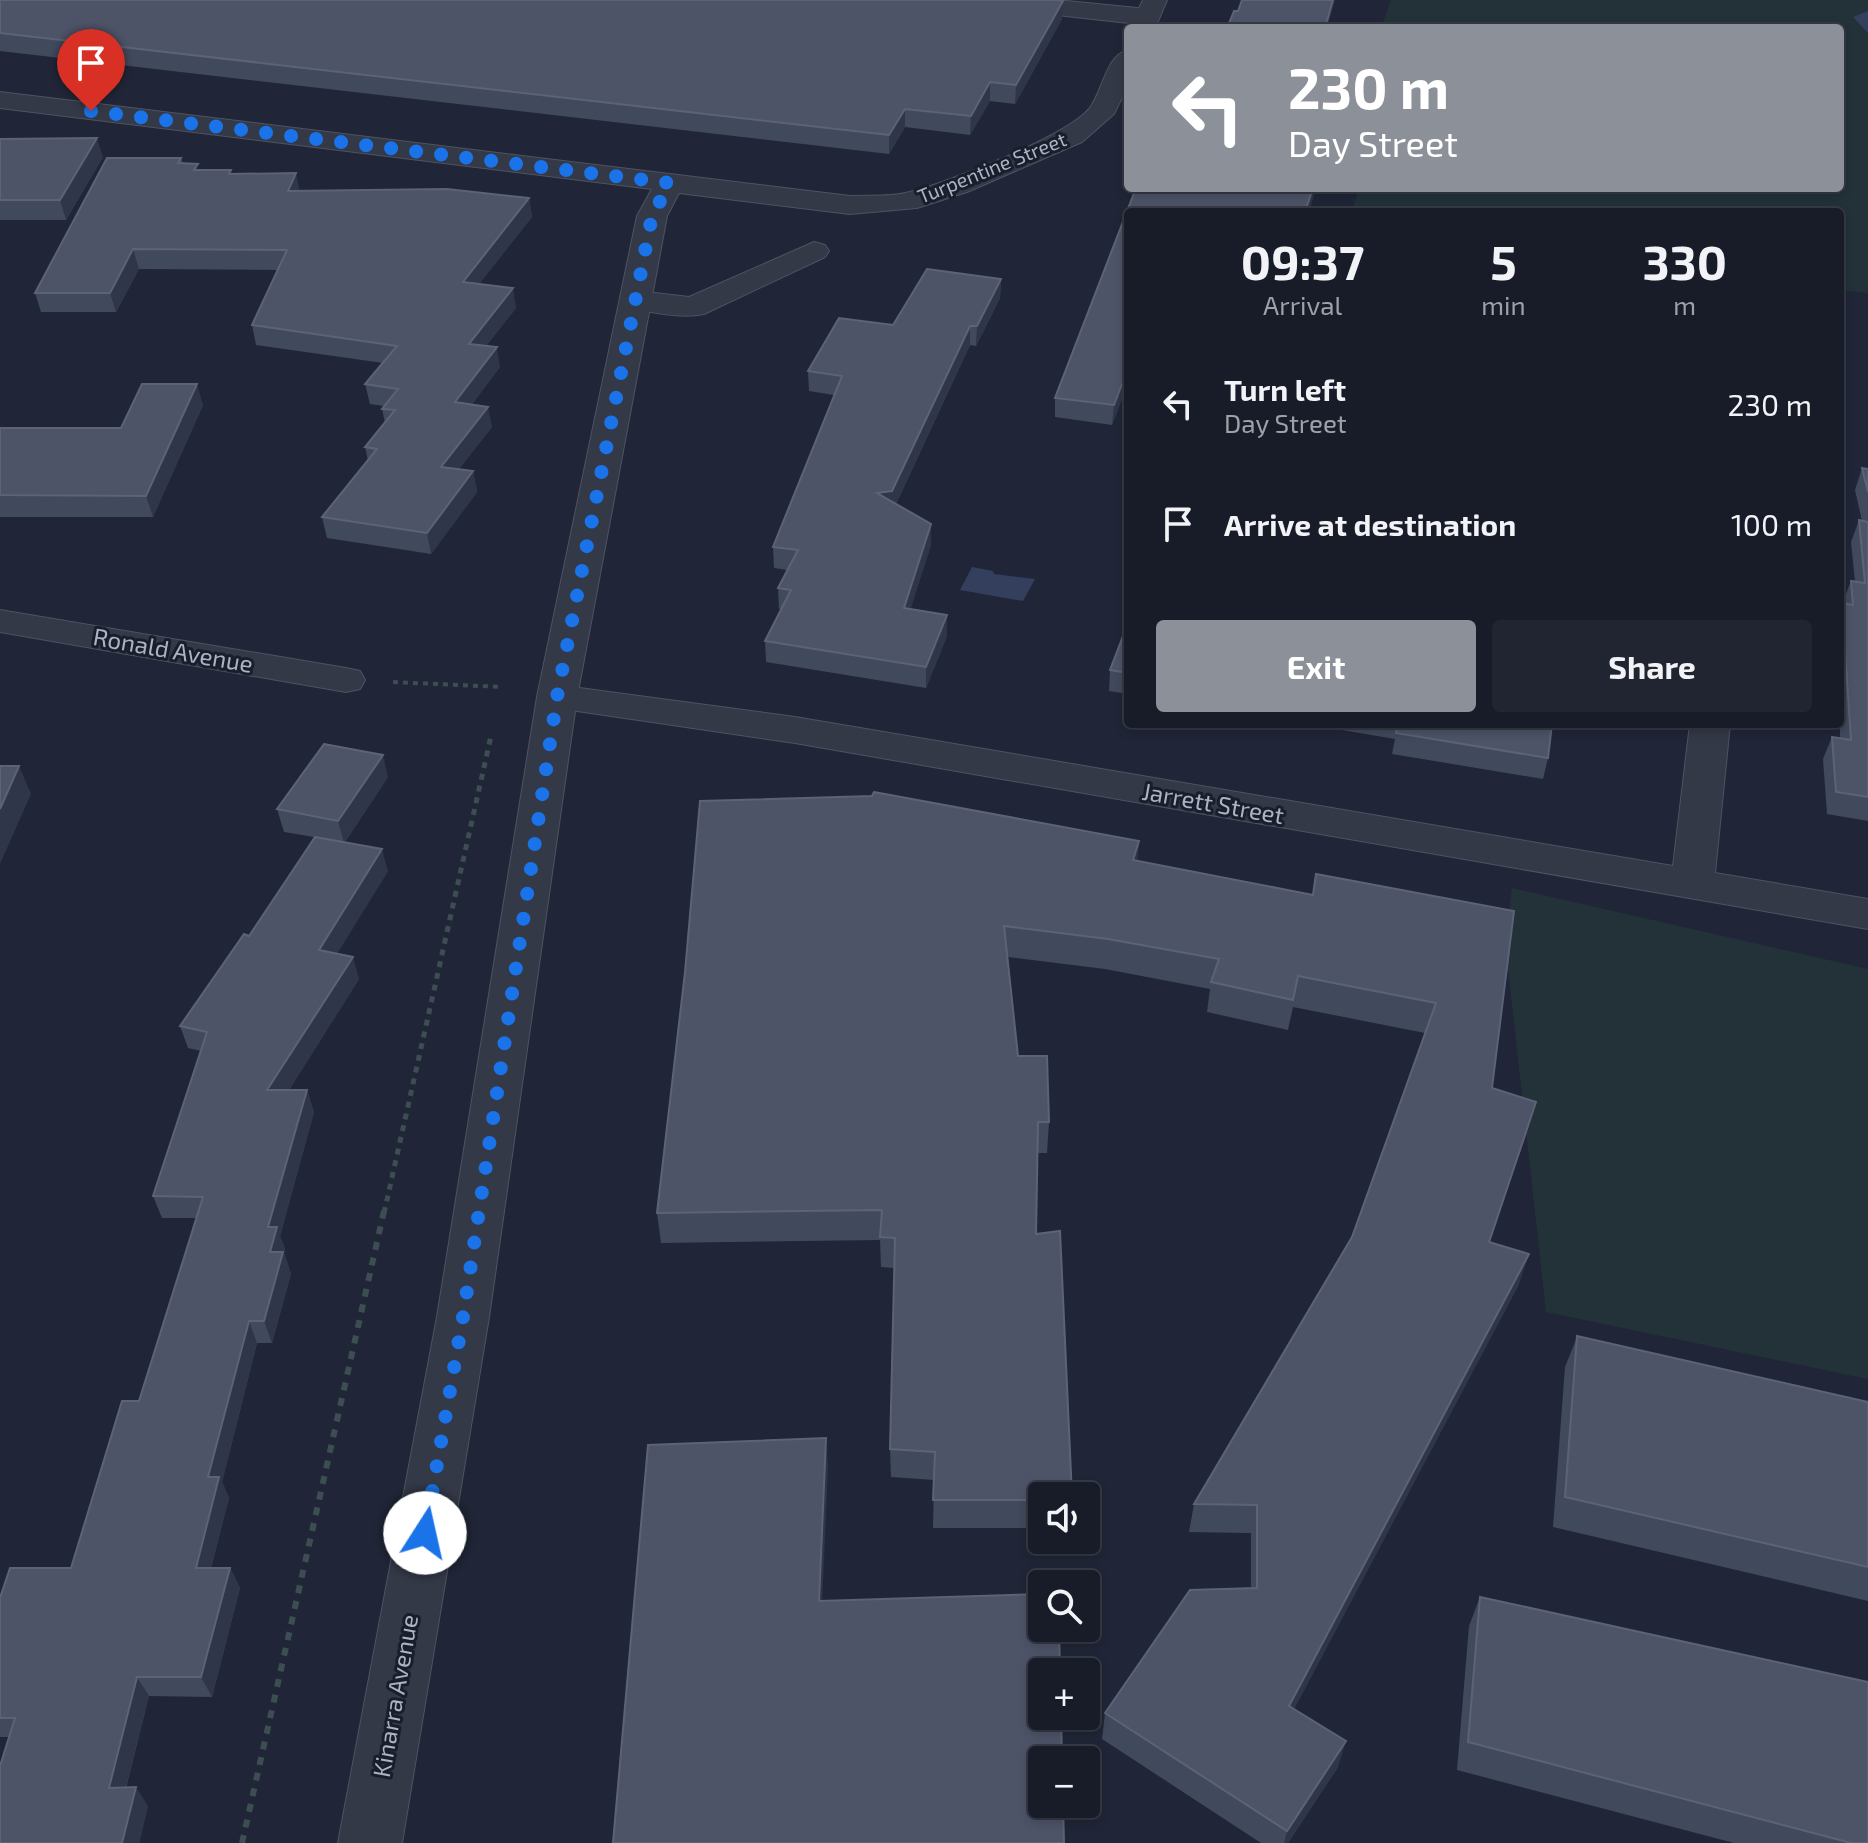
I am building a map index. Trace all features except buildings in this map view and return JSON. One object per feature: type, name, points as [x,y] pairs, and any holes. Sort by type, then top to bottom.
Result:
[{"type":"street","points":[[985,0],[1148,15]]},
{"type":"street","name":"Turpentine Street","points":[[0,100],[850,205],[907,202],[957,186],[1072,136],[1100,114],[1124,66]]},
{"type":"street","name":"Kinarra Avenue","points":[[370,1843],[463,1317],[557,697],[652,216],[670,183]]},
{"type":"street","points":[[637,300],[693,307],[814,251]]},
{"type":"street","name":"Ronald Avenue","points":[[0,621],[346,680]]},
{"type":"street","name":"Jarrett Street","points":[[557,697],[671,709],[781,727],[1190,800],[1868,914]]},
{"type":"street","points":[[1692,883],[1710,728]]},
{"type":"path","points":[[346,680],[502,686],[499,701]]},
{"type":"path","points":[[242,1843],[492,732]]},
{"type":"shaded area","points":[[1391,0],[1868,0],[1868,293],[1844,290],[1844,208],[1353,208],[1358,192],[1844,192],[1844,24],[1382,24]]},
{"type":"shaded area","points":[[1512,888],[1868,969],[1868,1379],[1546,1312],[1505,941]]},
{"type":"water","points":[[972,567],[993,571],[994,574],[1035,579],[1023,601],[960,590]]},
{"type":"waterway","points":[[1868,14],[1859,17],[1868,30]]},
{"type":"route","points":[[91,111],[670,183],[652,216],[557,697],[463,1317],[425,1533]]}]
